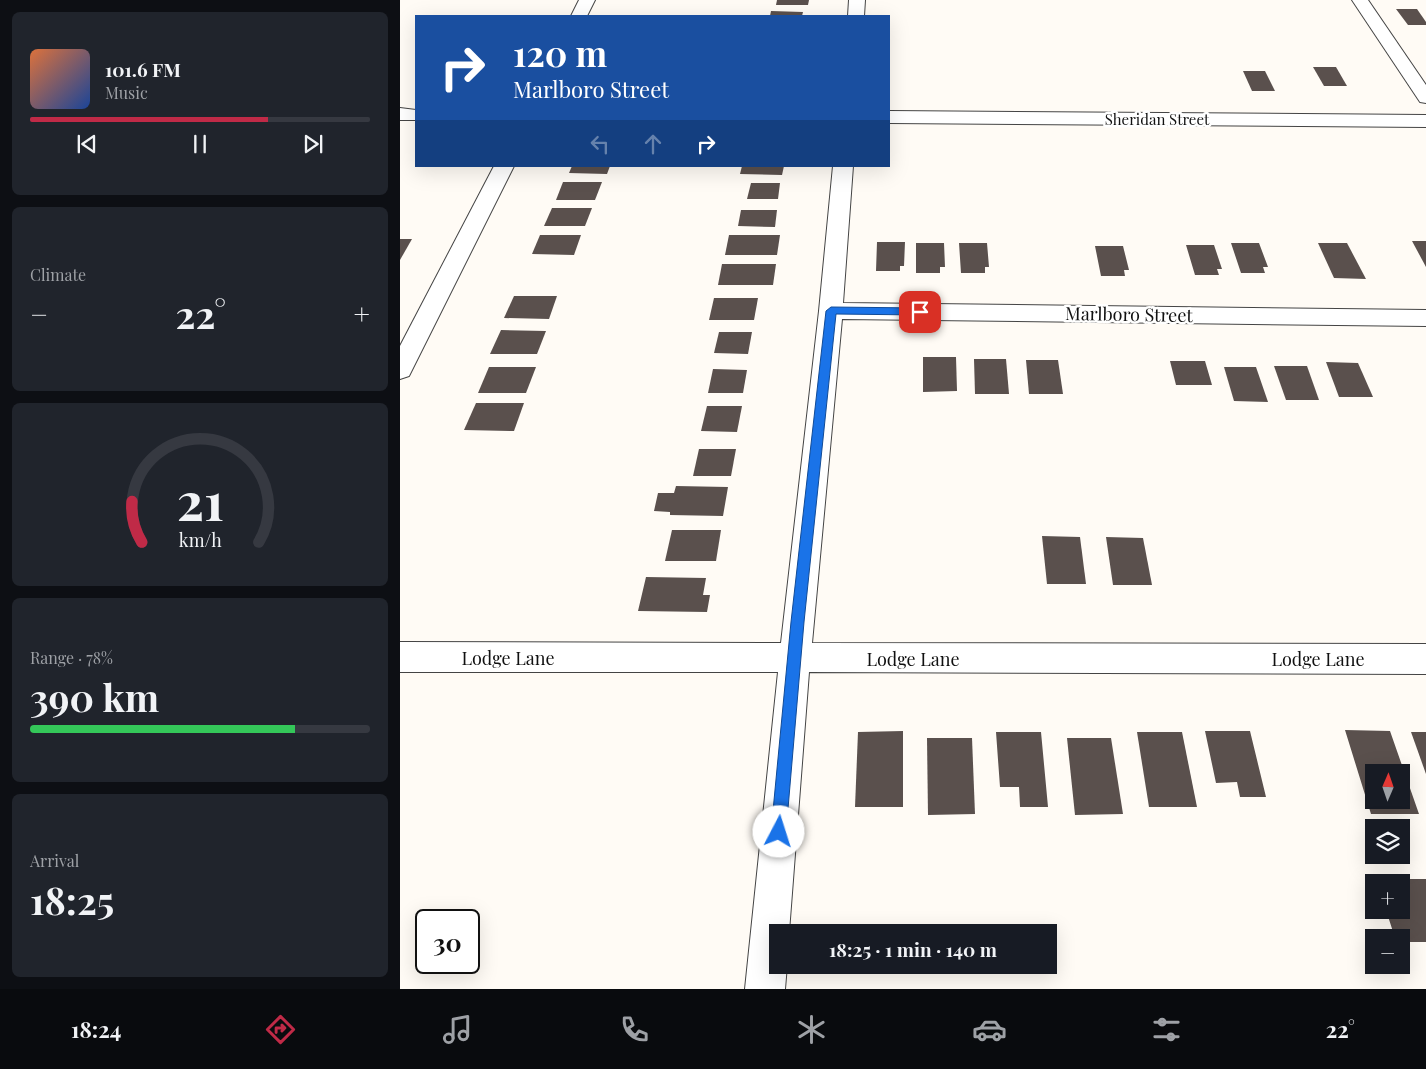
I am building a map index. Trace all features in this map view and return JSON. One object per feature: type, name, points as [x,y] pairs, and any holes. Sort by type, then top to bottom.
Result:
[{"type":"street","points":[[580,15],[587,0]]},
{"type":"street","points":[[856,15],[857,0]]},
{"type":"street","points":[[1360,0],[1426,98]]},
{"type":"street","points":[[400,114],[415,114]]},
{"type":"street","name":"Sheridan Street","points":[[890,117],[1426,121]]},
{"type":"street","points":[[400,370],[503,167]]},
{"type":"street","points":[[765,989],[794,659],[831,311],[843,167]]},
{"type":"street","name":"Marlboro Street","points":[[831,311],[1426,318]]},
{"type":"street","name":"Lodge Lane","points":[[400,657],[1426,659]]},
{"type":"building","points":[[777,0],[809,0],[808,5],[776,5]]},
{"type":"building","points":[[1396,9],[1417,9],[1426,25],[1408,25]]},
{"type":"building","points":[[771,11],[803,12],[802,15],[770,15]]},
{"type":"building","points":[[1313,67],[1336,67],[1347,86],[1324,86]]},
{"type":"building","points":[[1243,71],[1265,71],[1275,91],[1252,91]]},
{"type":"building","points":[[572,167],[610,167],[607,174],[569,173]]},
{"type":"building","points":[[742,167],[784,167],[782,175],[740,174]]},
{"type":"building","points":[[563,182],[602,182],[595,200],[556,200]]},
{"type":"building","points":[[751,183],[780,183],[778,199],[747,199]]},
{"type":"building","points":[[552,208],[592,208],[585,226],[544,226]]},
{"type":"building","points":[[741,210],[777,210],[775,227],[738,226]]},
{"type":"building","points":[[540,235],[581,235],[574,255],[532,254]]},
{"type":"building","points":[[729,235],[780,235],[777,255],[725,255]]},
{"type":"building","points":[[400,239],[412,239],[400,260]]},
{"type":"building","points":[[1412,241],[1426,241],[1426,267]]},
{"type":"building","points":[[877,242],[905,242],[904,266],[900,266],[900,271],[876,271]]},
{"type":"building","points":[[916,243],[944,243],[945,267],[940,267],[940,273],[916,273]]},
{"type":"building","points":[[959,243],[987,243],[989,267],[985,267],[985,273],[961,273]]},
{"type":"building","points":[[1231,243],[1259,243],[1268,267],[1263,267],[1265,273],[1241,273]]},
{"type":"building","points":[[1318,243],[1347,243],[1366,279],[1334,278]]},
{"type":"building","points":[[1186,245],[1214,245],[1222,269],[1217,269],[1219,275],[1195,275]]},
{"type":"building","points":[[1095,246],[1123,246],[1129,270],[1124,270],[1125,276],[1101,276]]},
{"type":"building","points":[[722,264],[776,264],[773,285],[718,285]]},
{"type":"building","points":[[514,296],[557,296],[549,319],[504,318]]},
{"type":"building","points":[[714,298],[758,298],[754,320],[709,320]]},
{"type":"building","points":[[501,330],[546,331],[537,354],[490,354]]},
{"type":"building","points":[[719,332],[752,332],[748,354],[714,353]]},
{"type":"building","points":[[923,357],[956,357],[957,391],[923,392]]},
{"type":"building","points":[[974,359],[1006,359],[1009,394],[975,394]]},
{"type":"building","points":[[1026,360],[1058,360],[1063,394],[1029,394]]},
{"type":"building","points":[[1170,361],[1205,361],[1212,385],[1176,385]]},
{"type":"building","points":[[1326,362],[1358,363],[1373,397],[1339,397]]},
{"type":"building","points":[[1274,366],[1307,366],[1319,400],[1286,400]]},
{"type":"building","points":[[489,367],[536,367],[526,393],[478,393]]},
{"type":"building","points":[[1224,367],[1256,367],[1268,402],[1234,401]]},
{"type":"building","points":[[713,369],[747,370],[743,393],[708,393]]},
{"type":"building","points":[[476,403],[524,403],[514,431],[464,430]]},
{"type":"building","points":[[707,406],[742,406],[737,432],[701,431]]},
{"type":"building","points":[[699,449],[736,449],[731,476],[693,476]]},
{"type":"building","points":[[676,486],[728,487],[723,516],[670,515],[670,512],[654,511],[658,493],[674,493]]},
{"type":"building","points":[[672,530],[721,530],[716,561],[665,561]]},
{"type":"building","points":[[1042,536],[1080,537],[1086,584],[1047,584]]},
{"type":"building","points":[[1106,537],[1143,538],[1152,585],[1113,585]]},
{"type":"building","points":[[646,577],[706,578],[703,595],[710,595],[707,612],[638,611]]},
{"type":"building","points":[[1345,730],[1390,731],[1402,764],[1365,764],[1365,795]]},
{"type":"building","points":[[903,731],[903,807],[855,807],[858,732]]},
{"type":"building","points":[[1205,731],[1250,731],[1266,797],[1240,797],[1237,782],[1216,783]]},
{"type":"building","points":[[996,732],[1041,732],[1048,807],[1020,807],[1019,787],[1000,787]]},
{"type":"building","points":[[1137,732],[1182,732],[1197,807],[1149,807]]},
{"type":"building","points":[[1411,732],[1426,732],[1426,774]]},
{"type":"building","points":[[927,738],[972,738],[975,814],[928,815]]},
{"type":"building","points":[[1067,738],[1111,738],[1123,814],[1075,815]]},
{"type":"building","points":[[1410,788],[1419,814],[1371,814],[1369,809],[1410,809]]},
{"type":"building","points":[[1410,879],[1426,879],[1426,942],[1410,942],[1410,929],[1392,929],[1389,919],[1410,919]]},
{"type":"route","points":[[779,832],[798,622],[831,311],[920,312]]}]
